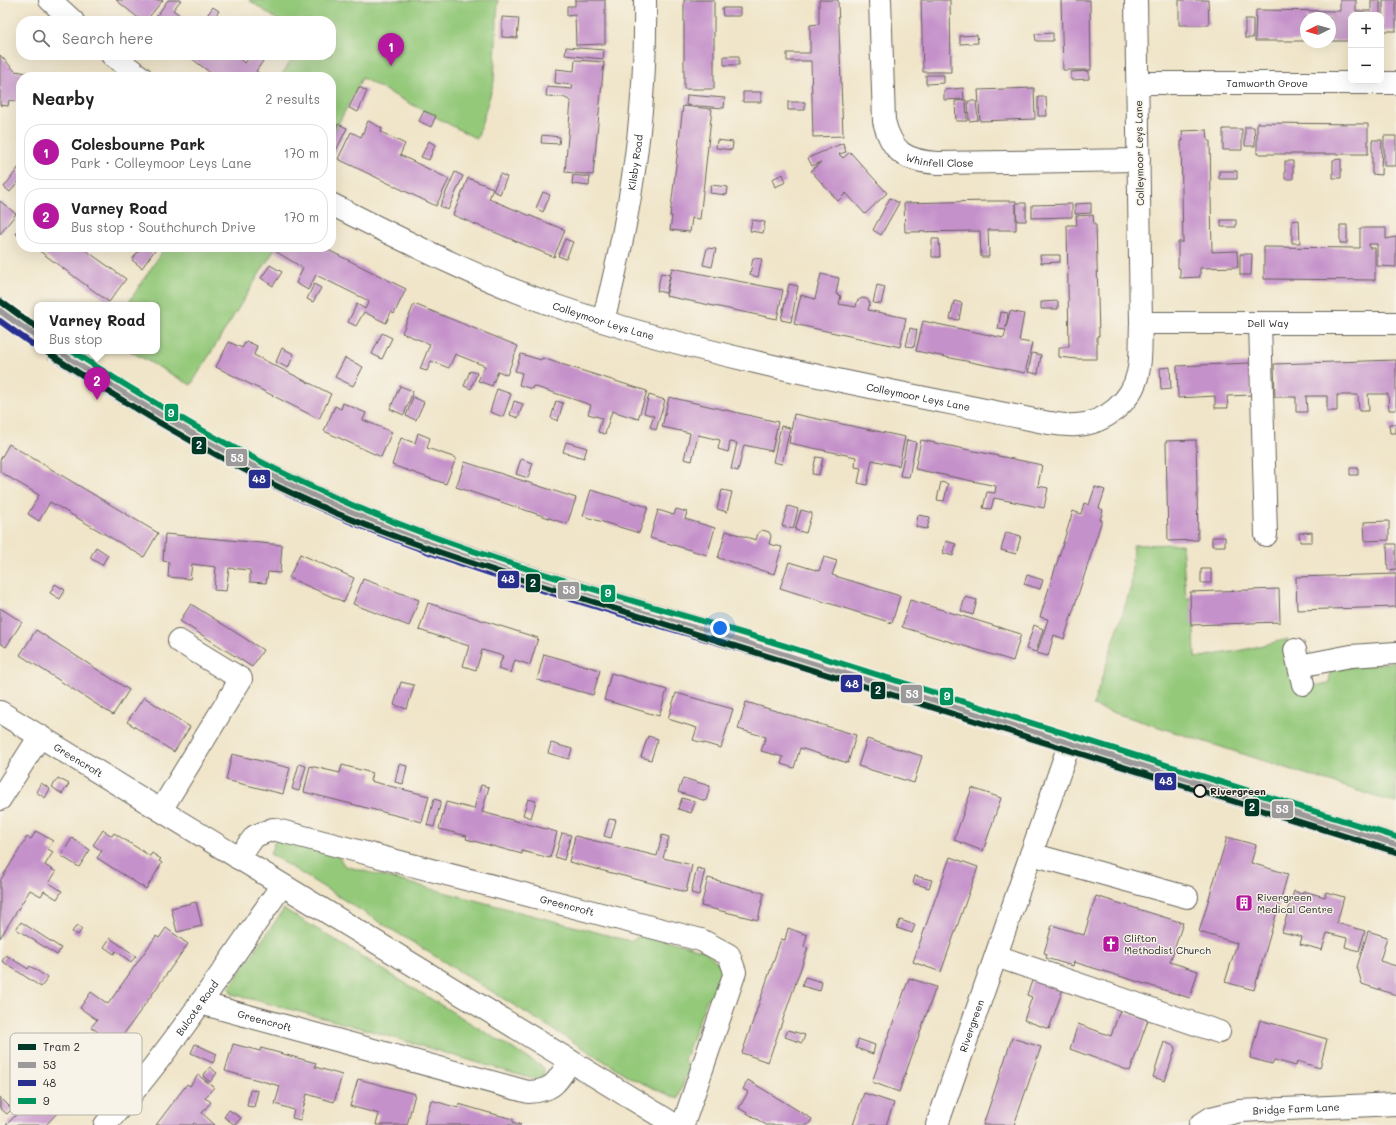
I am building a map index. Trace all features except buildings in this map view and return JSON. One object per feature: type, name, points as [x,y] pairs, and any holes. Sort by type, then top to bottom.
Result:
[{"type":"street","points":[[50,0],[68,16]]},
{"type":"street","name":"Kilsby Road","points":[[603,321],[627,217],[637,158],[644,92],[645,0]]},
{"type":"street","name":"Whinfell Close","points":[[880,0],[884,121],[888,136],[894,146],[903,155],[914,160],[938,163],[1139,160]]},
{"type":"street","name":"Colleymoor Leys Lane","points":[[336,206],[462,268],[558,306],[697,349],[1049,423],[1078,425],[1096,421],[1112,414],[1127,396],[1138,373],[1141,323],[1136,0]]},
{"type":"street","points":[[119,60],[134,72]]},
{"type":"street","name":"Tamworth Grove","points":[[1138,84],[1396,83]]},
{"type":"street","points":[[0,311],[34,335]]},
{"type":"street","name":"Dell Way","points":[[1141,323],[1396,323]]},
{"type":"street","points":[[1260,323],[1266,535]]},
{"type":"street","points":[[62,354],[113,388],[213,447],[326,502],[395,531],[504,568],[1069,745],[1396,845]]},
{"type":"street","points":[[161,810],[241,679],[179,641]]},
{"type":"street","points":[[1299,667],[1351,656],[1396,654]]},
{"type":"street","name":"Greencroft","points":[[0,712],[675,1125]]},
{"type":"street","points":[[0,799],[40,736]]},
{"type":"street","name":"Rivergreen","points":[[937,1125],[1069,745]]},
{"type":"street","name":"Greencroft","points":[[238,858],[255,836],[273,829],[701,940],[729,955],[735,972],[683,1125]]},
{"type":"street","points":[[1031,854],[1186,897]]},
{"type":"street","name":"Bulcote Road","points":[[142,1079],[200,1003],[282,884]]},
{"type":"street","points":[[996,956],[1219,1032]]},
{"type":"street","name":"Greencroft","points":[[200,1003],[528,1092],[542,1092],[554,1086],[570,1061]]},
{"type":"street","name":"Bridge Farm Lane","points":[[1200,1125],[1211,1118],[1240,1111],[1396,1104]]},
{"type":"street","name":"Bulcote Road","points":[[105,1125],[114,1115]]},
{"type":"green space","points":[[249,0],[498,0],[494,82],[477,139],[362,78],[336,128],[336,72],[283,72],[292,60],[336,60],[336,16],[272,16]]},
{"type":"green space","points":[[162,252],[273,252],[191,385],[135,354],[160,354],[160,302],[129,302]]},
{"type":"green space","points":[[1182,544],[1186,598],[1193,598],[1195,658],[1243,650],[1288,639],[1301,688],[1329,683],[1331,669],[1396,662],[1396,803],[1093,706],[1131,587],[1133,545]]},
{"type":"green space","points":[[276,838],[336,854],[345,866],[630,941],[643,934],[705,951],[726,970],[716,995],[707,999],[684,1060],[689,1067],[678,1099],[633,1079],[270,854]]},
{"type":"green space","points":[[284,909],[544,1068],[544,1075],[540,1078],[533,1079],[361,1028],[232,994],[229,988]]},
{"type":"tram line","name":"2","points":[[0,301],[34,326]]},
{"type":"tram line","name":"2","points":[[50,354],[143,413],[210,451],[278,487],[338,514],[388,534],[517,578],[1396,852]]},
{"type":"transit line","name":"9","points":[[5,304],[34,325]]},
{"type":"transit line","name":"53","points":[[0,311],[34,335]]},
{"type":"transit line","name":"48","points":[[0,321],[32,344]]},
{"type":"transit line","name":"53","points":[[62,354],[127,395],[235,457],[309,494],[402,534],[457,554],[570,591],[873,682],[1396,845]]},
{"type":"transit line","name":"9","points":[[77,354],[140,394],[244,453],[315,489],[406,527],[515,565],[792,648],[1396,837]]},
{"type":"transit line","name":"48","points":[[53,358],[124,403],[234,466],[310,504],[403,543],[570,599],[795,666],[1394,853]]},
{"type":"place","name":"Colesbourne Park","points":[[391,66]]},
{"type":"place","name":"Varney Road","points":[[97,400]]},
{"type":"place","name":"Rivergreen","points":[[1200,791]]},
{"type":"place","name":"Rivergreen Medical Centre","points":[[1244,903]]},
{"type":"place","name":"Clifton Methodist Church","points":[[1111,944]]}]
